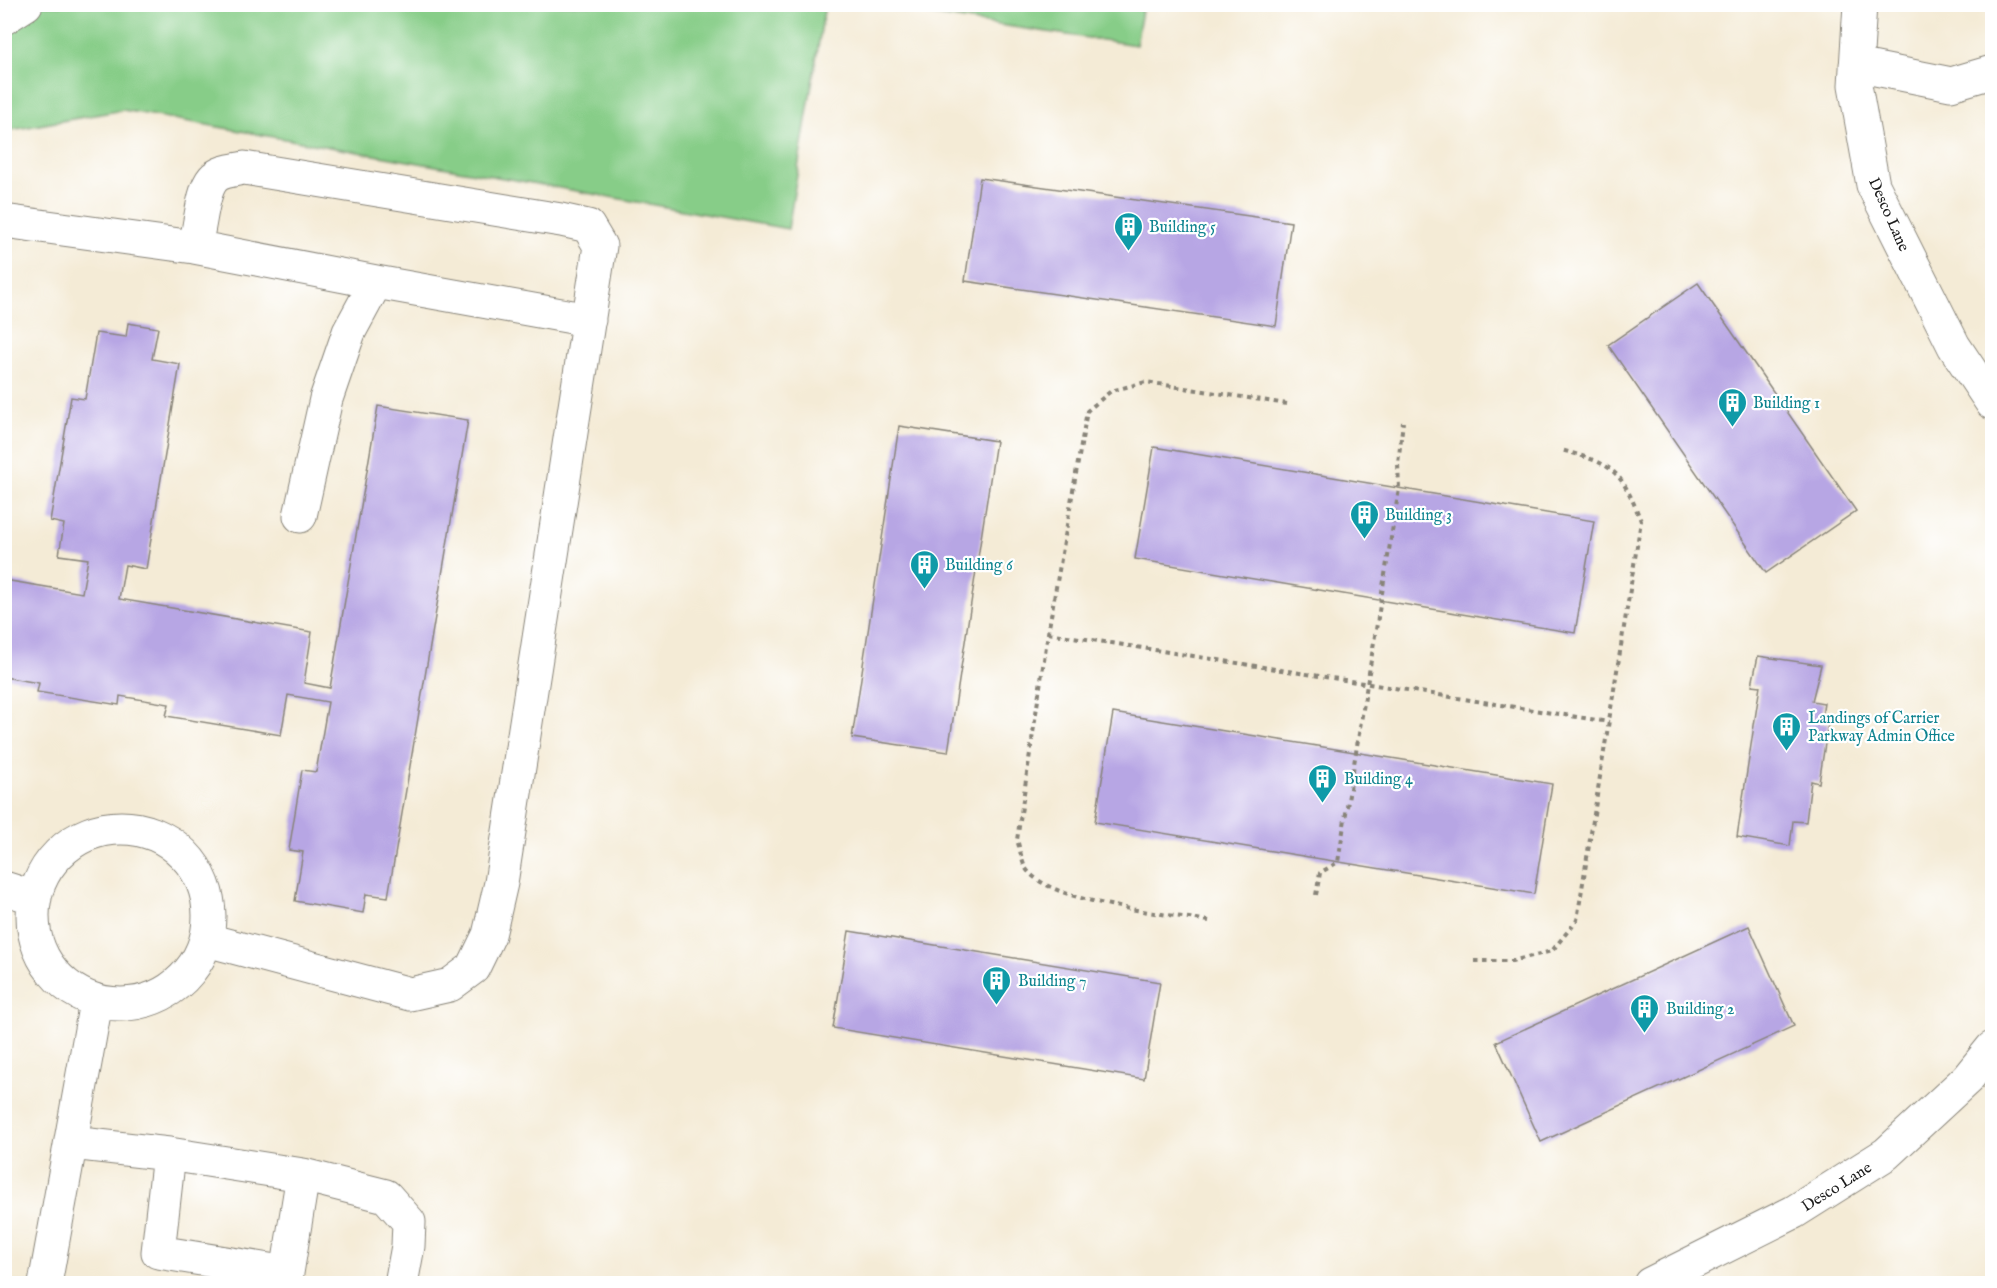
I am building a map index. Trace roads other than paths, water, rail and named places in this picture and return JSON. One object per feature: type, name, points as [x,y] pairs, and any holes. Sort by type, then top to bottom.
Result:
[{"type":"street","points":[[4,18],[26,4]]},
{"type":"street","name":"Desco Lane","points":[[1860,4],[1855,85],[1873,185],[1954,346],[1992,402]]},
{"type":"street","points":[[1856,65],[1951,84],[1992,72]]},
{"type":"street","points":[[194,247],[203,206],[213,179],[226,172],[244,168],[561,220],[588,226],[600,246],[501,883],[489,935],[473,968],[450,985],[410,994],[207,940]]},
{"type":"street","points":[[4,220],[194,247],[589,320]]},
{"type":"street","points":[[300,516],[326,399],[349,332],[376,282]]},
{"type":"street","points":[[113,827],[144,830],[169,841],[190,860],[204,884],[210,912],[207,940],[195,965],[176,986],[152,1000],[124,1005],[96,1002],[69,988],[48,966],[35,938],[32,908],[41,878],[58,853],[84,835],[113,827]]},
{"type":"street","points":[[4,888],[35,898]]},
{"type":"street","points":[[45,1284],[96,1002]]},
{"type":"street","name":"Desco Lane","points":[[1650,1284],[1794,1212],[1886,1154],[1967,1078],[1992,1048]]},
{"type":"street","points":[[72,1143],[169,1154],[303,1175],[386,1196],[409,1222],[408,1246],[401,1284]]},
{"type":"street","points":[[169,1154],[158,1252],[286,1273],[303,1175]]},
{"type":"place","name":"Building 5","points":[[1128,252]]},
{"type":"place","name":"Building 1","points":[[1732,428]]},
{"type":"place","name":"Building 3","points":[[1364,540]]},
{"type":"place","name":"Building 6","points":[[924,590]]},
{"type":"place","name":"Landings of Carrier Parkway Admin Office","points":[[1787,752]]},
{"type":"place","name":"Building 4","points":[[1323,804]]},
{"type":"place","name":"Building 7","points":[[997,1006]]},
{"type":"place","name":"Building 2","points":[[1645,1034]]}]
